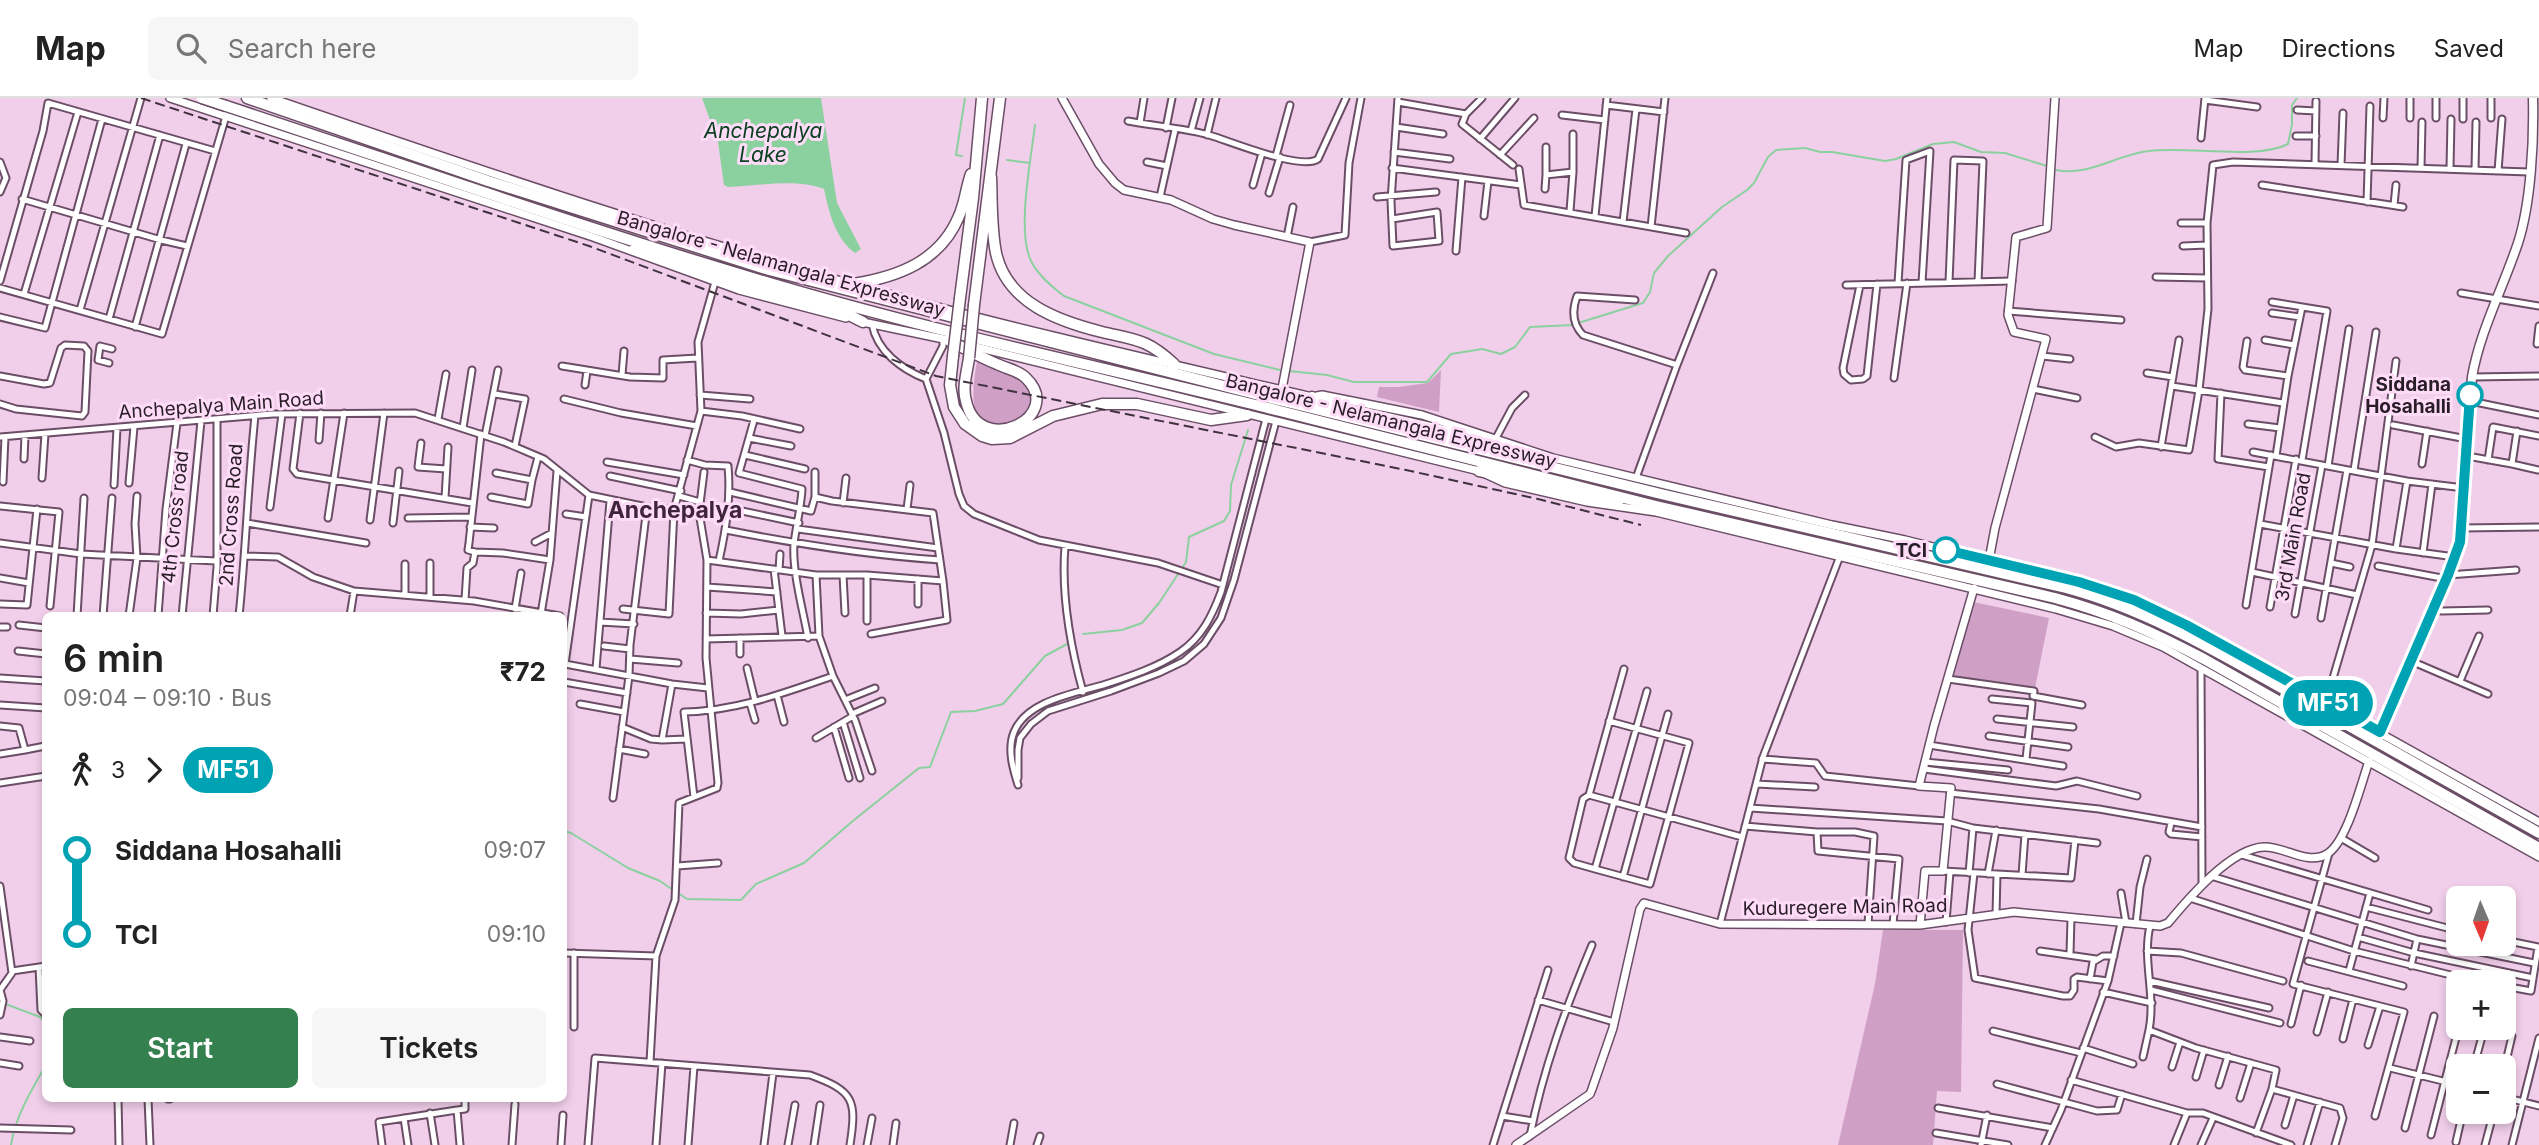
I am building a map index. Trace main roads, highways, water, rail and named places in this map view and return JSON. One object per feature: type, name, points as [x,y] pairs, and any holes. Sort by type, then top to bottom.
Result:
[{"type":"highway","name":"Bangalore - Nelamangala Expressway","points":[[247,98],[488,181],[815,283],[1657,506],[2074,603],[2134,623],[2162,637],[2539,848]]},
{"type":"highway","points":[[982,98],[950,384],[954,407],[965,424],[982,436],[1000,439],[1020,434],[1053,416],[1101,404],[1144,405],[1211,420],[1247,415]]},
{"type":"highway","points":[[946,339],[1001,366],[1017,372],[1029,380],[1035,393],[1034,409],[1023,423],[1008,429],[985,427],[973,417],[965,397],[969,358],[974,305],[984,214],[1000,98]]},
{"type":"highway","name":"Bangalore - Nelamangala Expressway","points":[[199,101],[600,230],[856,308],[1262,401]]},
{"type":"highway","points":[[853,284],[897,275],[923,260],[942,243],[958,218],[975,160]]},
{"type":"highway","points":[[991,177],[992,228],[997,256],[1004,274],[1020,294],[1044,312],[1064,321],[1151,344],[1174,364]]},
{"type":"highway","points":[[600,230],[652,254],[846,314],[867,323]]},
{"type":"highway","points":[[1311,397],[1318,402],[1462,435],[1517,457]]},
{"type":"highway","name":"Bangalore - Nelamangala Expressway","points":[[1285,407],[1517,457],[1661,494],[2066,588],[2128,607],[2169,626],[2539,833]]},
{"type":"highway","points":[[1479,471],[1597,499],[1657,506]]},
{"type":"main road","points":[[2380,732],[2455,558],[2461,528],[2475,357],[2522,228],[2529,172],[2535,161],[2535,104]]},
{"type":"water","name":"Anchepalya Lake","points":[[702,98],[821,98],[837,203],[861,249],[855,253],[842,240],[824,189],[789,183],[728,187],[724,185],[718,142]]},
{"type":"waterway","points":[[962,156],[956,155],[965,98]]},
{"type":"waterway","points":[[2056,170],[2091,168],[2149,151],[2241,152],[2275,149],[2288,144],[2292,105],[2297,98]]},
{"type":"waterway","points":[[1035,125],[1026,191],[1025,227],[1029,256],[1044,278],[1064,296],[1214,354],[1280,370]]},
{"type":"waterway","points":[[1578,323],[1643,303],[1650,292],[1654,273],[1668,256],[1722,207],[1747,190],[1754,183],[1768,157],[1776,150],[1805,148],[1885,161],[1933,144],[1954,142],[1981,152],[2005,153],[2047,166]]},
{"type":"waterway","points":[[1007,160],[1030,163]]},
{"type":"waterway","points":[[1289,371],[1327,375],[1354,382],[1427,382],[1451,354],[1482,349],[1501,354],[1515,347],[1530,327],[1573,325]]},
{"type":"waterway","points":[[1083,634],[1122,630],[1142,623],[1159,603],[1186,562],[1189,537],[1224,521],[1230,511],[1231,485],[1248,430]]},
{"type":"waterway","points":[[678,893],[687,899],[741,900],[756,884],[804,863],[919,768],[930,767],[951,712],[975,711],[1003,704],[1045,656],[1067,644]]},
{"type":"waterway","points":[[567,832],[628,868],[660,881],[673,890]]},
{"type":"waterway","points":[[0,1002],[42,1019]]},
{"type":"waterway","points":[[11,1145],[20,1114],[42,1072]]},
{"type":"railway","points":[[141,98],[589,246],[936,376],[1406,470],[1641,525]]},
{"type":"place","name":"Siddana Hosahalli","points":[[2470,395]]},
{"type":"place","name":"TCI","points":[[1946,550]]},
{"type":"district","name":"Anchepalya","points":[[675,510]]}]
